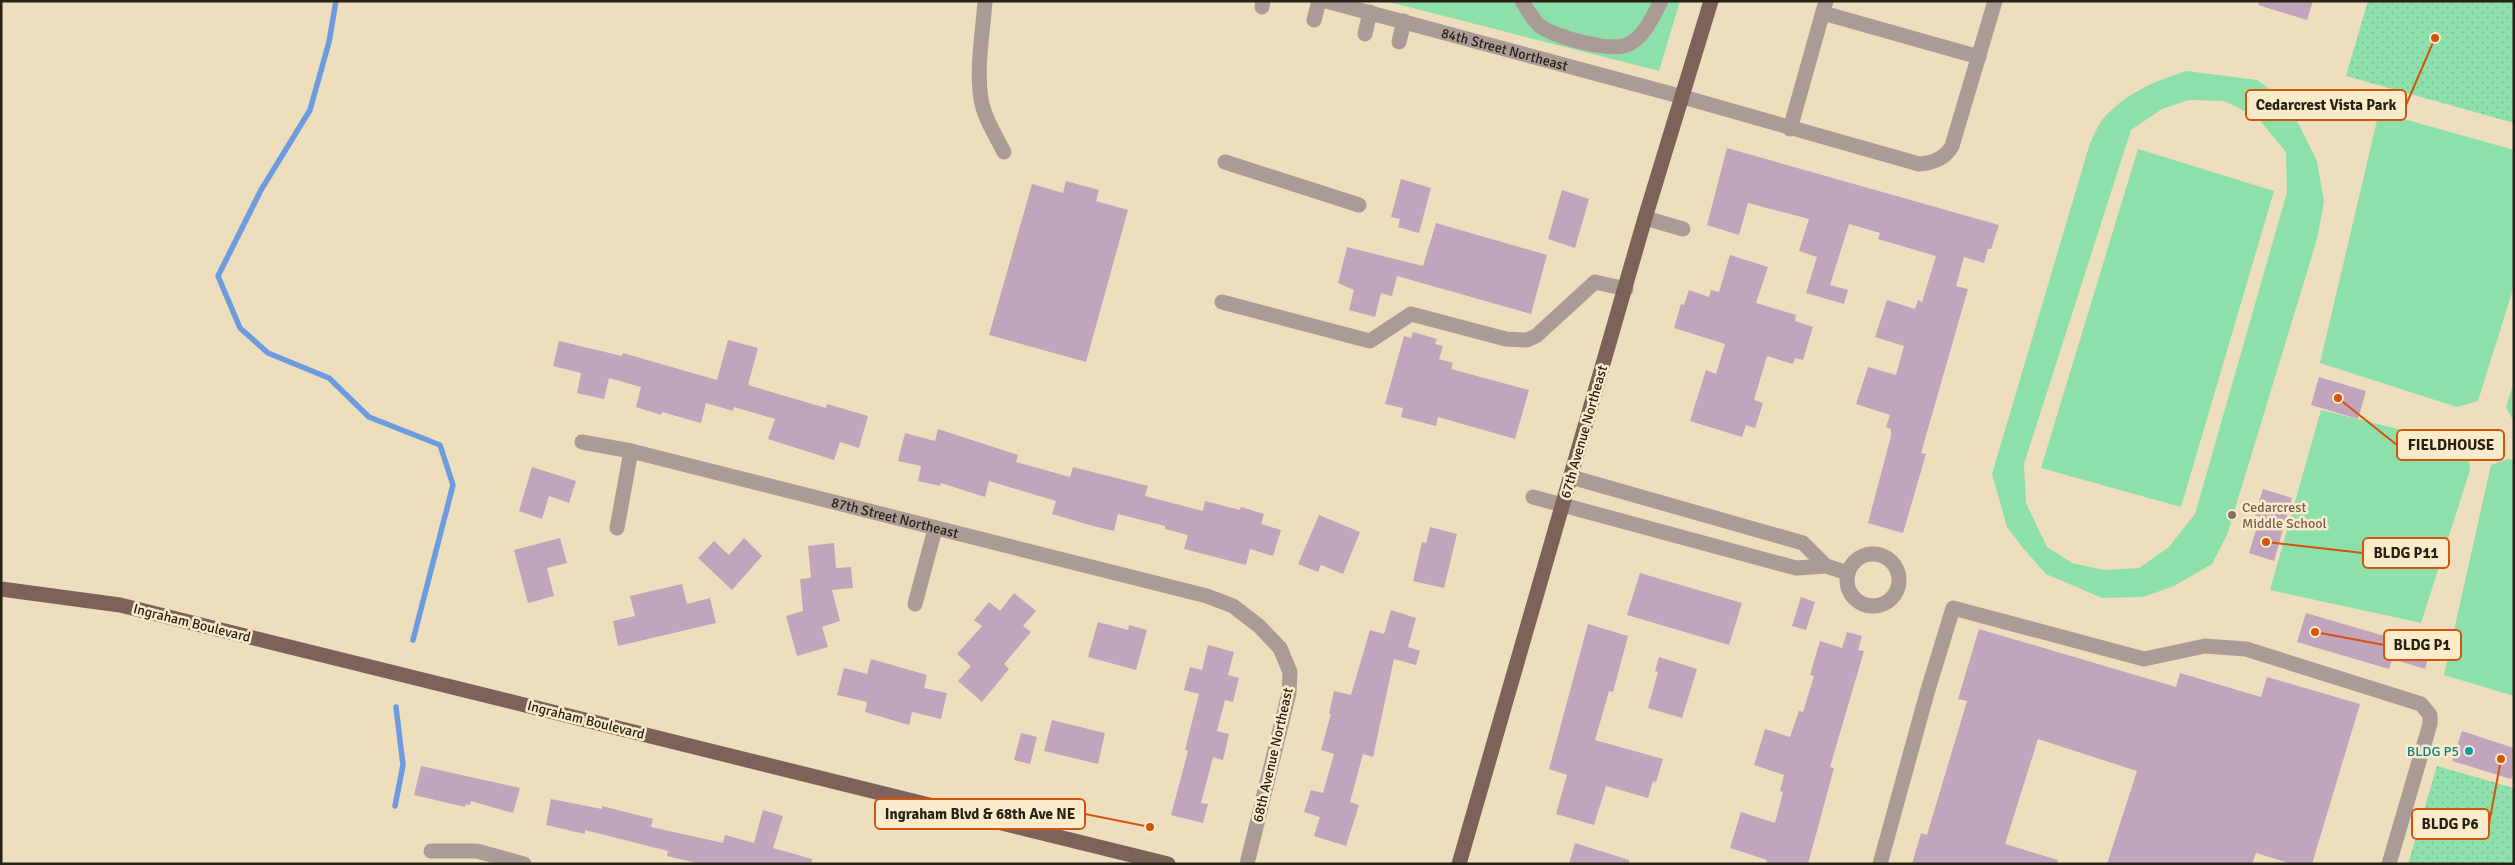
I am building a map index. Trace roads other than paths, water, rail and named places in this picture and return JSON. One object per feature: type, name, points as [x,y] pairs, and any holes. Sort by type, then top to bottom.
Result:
[{"type":"main road","name":"67th Avenue Northeast","points":[[1459,864],[1645,218],[1711,1]]},
{"type":"main road","name":"Ingraham Boulevard","points":[[1,589],[120,605],[1168,864]]},
{"type":"street","points":[[985,1],[980,67],[981,99],[989,123],[1004,152]]},
{"type":"street","points":[[1314,20],[1319,1]]},
{"type":"street","name":"84th Street Northeast","points":[[1326,1],[1378,10],[1404,21],[1683,97],[1910,163],[1928,164],[1937,161],[1949,152],[1952,146],[1995,1]]},
{"type":"street","points":[[1522,1],[1539,25],[1558,34],[1598,44],[1617,46],[1628,44],[1642,34],[1661,1]]},
{"type":"street","points":[[1790,129],[1824,7],[1979,57]]},
{"type":"street","points":[[1365,34],[1378,10]]},
{"type":"street","points":[[1399,42],[1404,21]]},
{"type":"street","points":[[1224,162],[1359,205]]},
{"type":"street","points":[[1645,218],[1683,229]]},
{"type":"street","points":[[1222,302],[1370,340],[1411,314],[1516,342],[1536,336],[1595,282],[1626,289]]},
{"type":"street","name":"87th Street Northeast","points":[[582,442],[631,451],[1207,596]]},
{"type":"street","points":[[617,528],[631,451]]},
{"type":"street","points":[[1571,477],[1803,543],[1826,566]]},
{"type":"street","points":[[1533,497],[1796,568],[1826,566],[1848,573]]},
{"type":"street","points":[[916,604],[935,529]]},
{"type":"street","points":[[1796,568],[1803,543]]},
{"type":"street","name":"68th Avenue Northeast","points":[[1207,596],[1233,606],[1259,626],[1280,648],[1290,672],[1289,693],[1247,864]]},
{"type":"street","points":[[1880,864],[1927,693],[1953,608],[2144,660],[2204,646],[2246,649],[2421,704],[2430,714],[2430,724],[2389,864]]},
{"type":"street","points":[[431,851],[477,851],[524,864]]},
{"type":"waterway","points":[[336,1],[329,42],[310,110],[261,190],[218,276],[240,328],[268,353],[329,378],[369,417],[440,445],[453,485],[413,640]]},
{"type":"waterway","points":[[395,806],[403,765],[396,707]]},
{"type":"place","name":"Cedarcrest Vista Park","points":[[2435,38]]},
{"type":"place","name":"FIELDHOUSE","points":[[2338,398]]},
{"type":"place","name":"Cedarcrest Middle School","points":[[2232,515]]},
{"type":"place","name":"BLDG P11","points":[[2266,542]]},
{"type":"place","name":"BLDG P1","points":[[2315,632]]},
{"type":"place","name":"BLDG P5","points":[[2469,751]]},
{"type":"place","name":"BLDG P6","points":[[2501,759]]},
{"type":"place","name":"Ingraham Blvd & 68th Ave NE","points":[[1150,827]]}]
